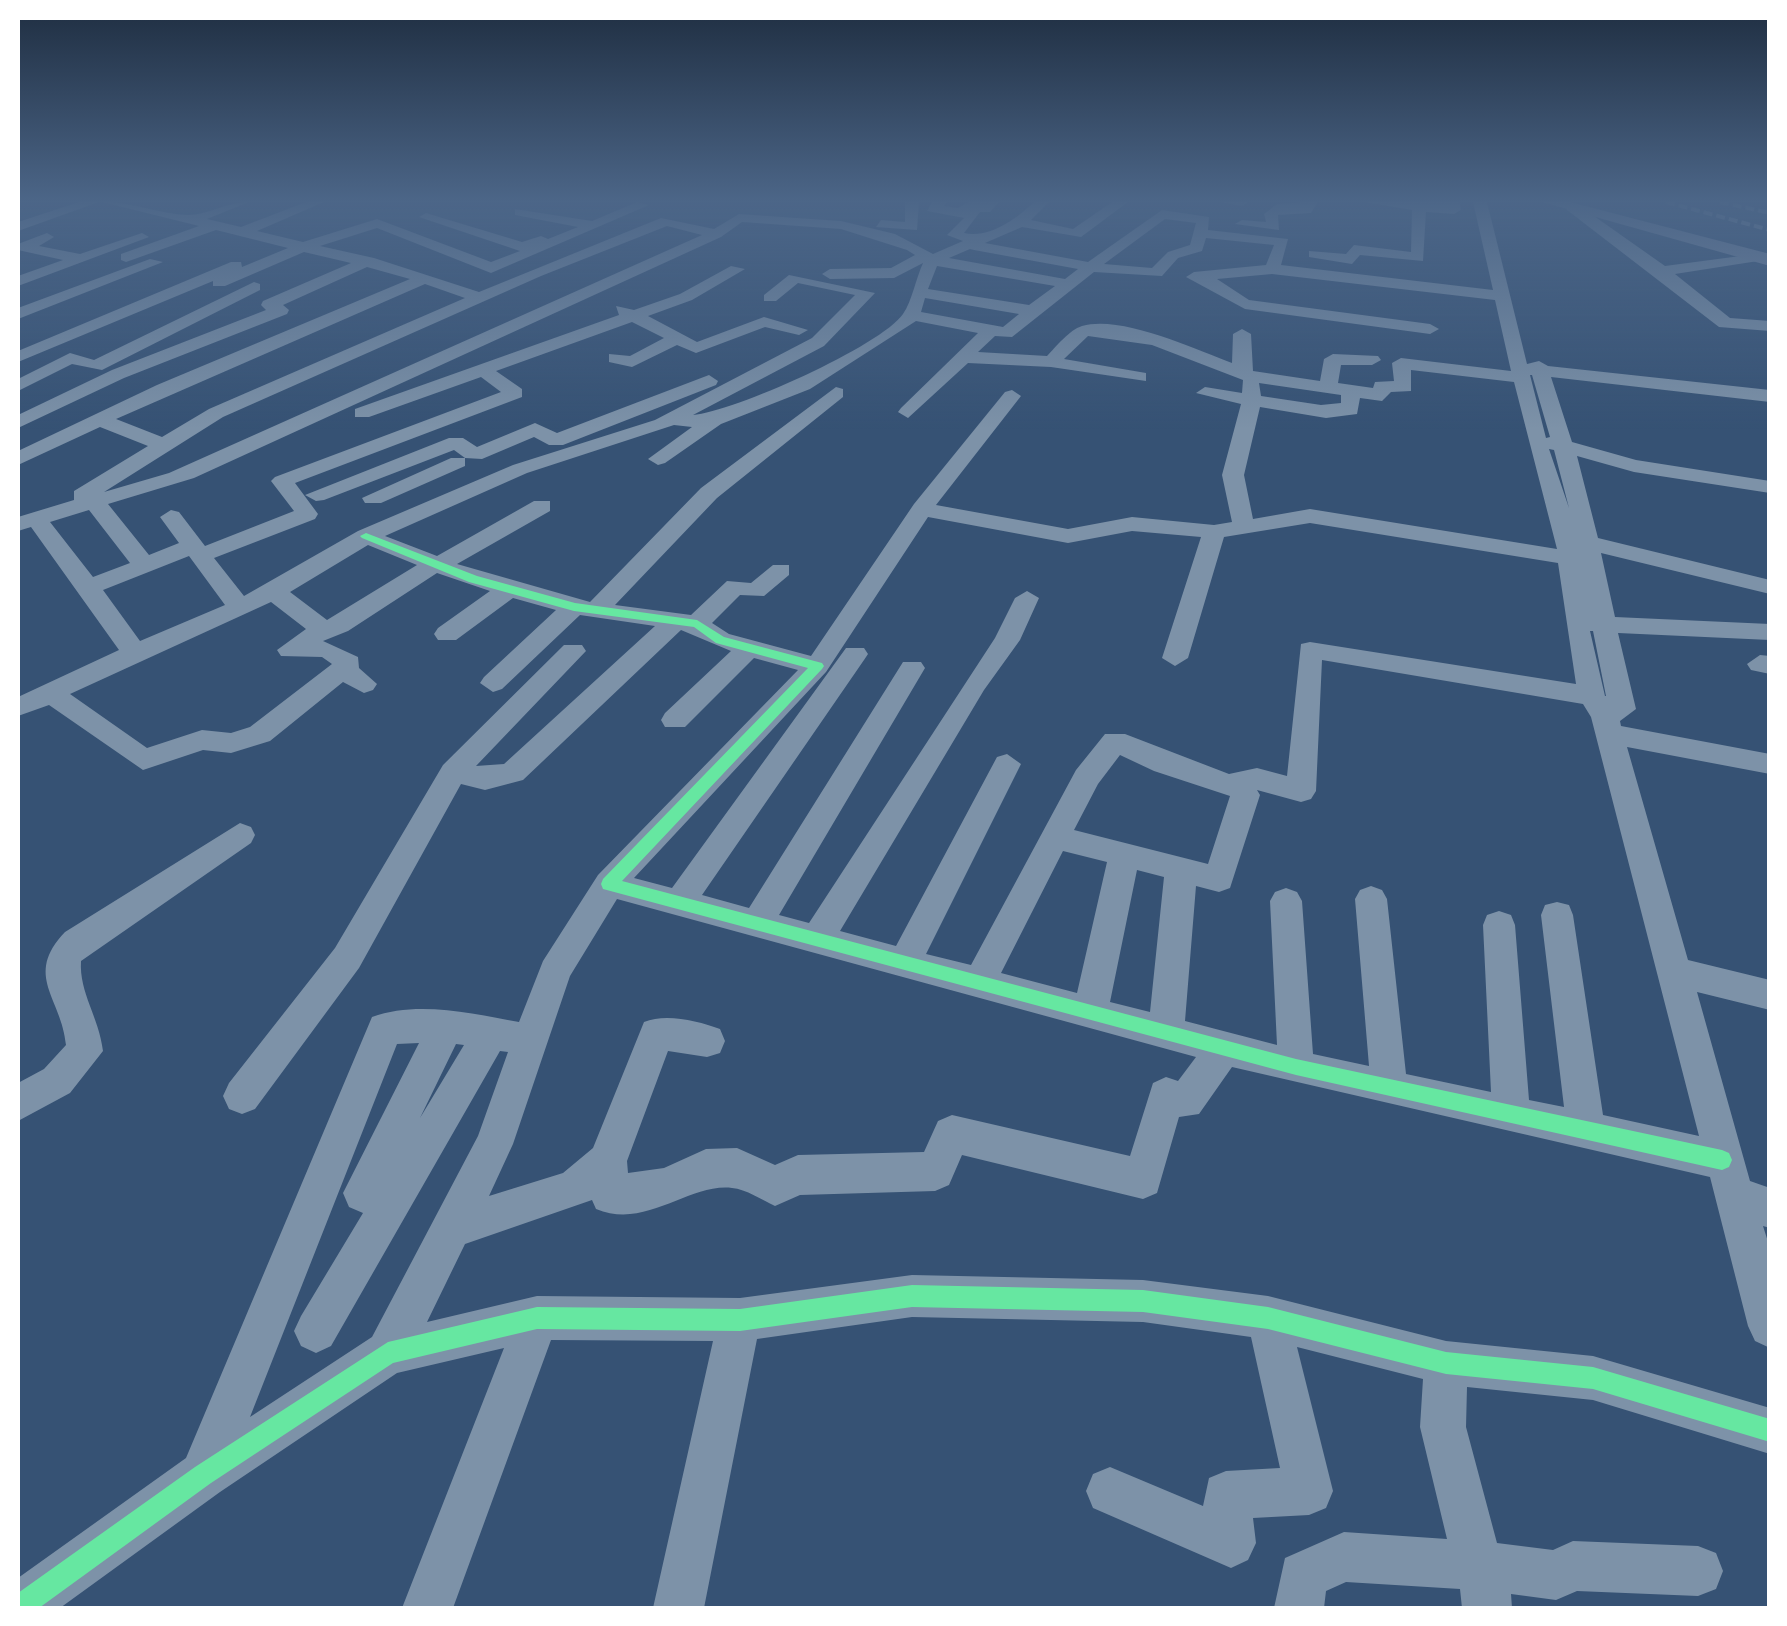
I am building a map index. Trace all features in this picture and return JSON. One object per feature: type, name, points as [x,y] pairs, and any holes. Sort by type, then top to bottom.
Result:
[{"type":"street","points":[[18,298],[70,278]]},
{"type":"street","points":[[21,324],[58,298],[98,278]]},
{"type":"street","points":[[138,285],[156,278]]},
{"type":"street","points":[[18,357],[202,278]]},
{"type":"street","points":[[220,283],[230,278]]},
{"type":"street","points":[[96,366],[276,278]]},
{"type":"street","points":[[18,422],[138,381],[281,310],[269,304],[331,278]]},
{"type":"street","points":[[21,455],[164,390],[386,278]]},
{"type":"street","points":[[296,323],[426,278],[482,298]]},
{"type":"street","points":[[44,516],[166,446],[525,278]]},
{"type":"street","points":[[549,278],[586,293]]},
{"type":"street","points":[[374,360],[569,278]]},
{"type":"street","points":[[170,480],[619,278]]},
{"type":"street","points":[[44,516],[170,480],[731,278]]},
{"type":"street","points":[[18,707],[271,590],[366,536],[520,470],[662,424],[785,360],[845,320],[867,293],[787,278]]},
{"type":"street","points":[[770,298],[812,278]]},
{"type":"street","points":[[912,315],[922,278]]},
{"type":"street","points":[[985,302],[997,278]]},
{"type":"street","points":[[1033,278],[1068,284]]},
{"type":"street","points":[[1051,362],[1068,284],[1077,278]]},
{"type":"street","points":[[1203,278],[1244,304],[1430,330]]},
{"type":"street","points":[[1348,278],[1504,296]]},
{"type":"street","points":[[1500,278],[1528,372],[1565,446],[1575,546],[1589,623],[1622,709],[1602,716]]},
{"type":"street","points":[[1504,278],[1528,372],[1536,438],[1575,546]]},
{"type":"street","points":[[1670,278],[1725,323],[1770,326]]},
{"type":"street","points":[[196,280],[249,289]]},
{"type":"street","points":[[186,400],[454,286]]},
{"type":"street","points":[[918,292],[985,302],[1058,321],[1141,336],[1245,373],[1382,395],[1382,386],[1404,388],[1401,364],[1528,372],[1770,396]]},
{"type":"street","points":[[58,298],[83,307],[102,298],[133,306]]},
{"type":"street","points":[[581,317],[610,306],[696,348],[764,322],[799,330]]},
{"type":"street","points":[[126,328],[163,310],[210,323],[220,319],[241,332]]},
{"type":"street","points":[[658,459],[718,419],[803,384],[912,315],[1006,333],[1058,321]]},
{"type":"street","points":[[373,498],[536,429],[556,441],[610,422],[715,379],[809,322],[845,320]]},
{"type":"street","points":[[296,323],[323,340]]},
{"type":"street","points":[[21,324],[66,337]]},
{"type":"street","points":[[908,412],[992,330]]},
{"type":"street","points":[[70,403],[118,374],[241,332]]},
{"type":"street","points":[[1242,334],[1252,400],[1234,474],[1244,527]]},
{"type":"street","points":[[615,358],[632,362],[677,338]]},
{"type":"street","points":[[964,357],[1051,362],[1139,377]]},
{"type":"street","points":[[18,385],[70,358],[164,390]]},
{"type":"street","points":[[1328,387],[1333,359],[1372,360]]},
{"type":"street","points":[[89,587],[144,565],[307,514],[282,481],[515,393],[484,370]]},
{"type":"street","points":[[493,683],[586,608],[709,493],[836,393],[803,384]]},
{"type":"street","points":[[18,385],[70,403],[166,446]]},
{"type":"street","points":[[1206,393],[1326,412],[1329,407],[1350,410],[1351,390]]},
{"type":"street","points":[[388,1352],[494,1144],[555,971],[609,884],[817,666],[922,509],[1012,396]]},
{"type":"street","points":[[223,421],[300,398]]},
{"type":"street","points":[[662,424],[718,419]]},
{"type":"street","points":[[223,421],[247,445]]},
{"type":"street","points":[[1536,438],[1634,466],[1770,487]]},
{"type":"street","points":[[316,495],[456,442],[475,455]]},
{"type":"street","points":[[18,498],[25,504],[37,499],[89,587],[134,652]]},
{"type":"street","points":[[95,503],[144,565]]},
{"type":"street","points":[[52,694],[142,760],[202,740],[231,743],[260,734],[353,677],[349,663],[327,649],[290,650],[542,506]]},
{"type":"street","points":[[922,509],[1048,536],[1132,524],[1214,532],[1310,516],[1575,546],[1770,587]]},
{"type":"street","points":[[171,517],[238,605]]},
{"type":"street","points":[[1175,658],[1214,532]]},
{"type":"street","points":[[366,536],[511,588],[586,608],[685,624],[720,640],[817,666]]},
{"type":"street","points":[[453,772],[485,779],[514,773],[685,624],[735,586],[756,591],[780,570]]},
{"type":"street","points":[[446,634],[511,588]]},
{"type":"street","points":[[271,590],[323,630]]},
{"type":"street","points":[[819,936],[974,685],[1008,640],[1027,598]]},
{"type":"street","points":[[1589,623],[1770,632]]},
{"type":"street","points":[[675,720],[749,648]]},
{"type":"street","points":[[242,1096],[298,1028],[347,958],[453,772],[573,650]]},
{"type":"street","points":[[980,981],[1086,778],[1116,741],[1164,764],[1229,785],[1257,779],[1301,792],[1310,650],[1602,716],[1770,764]]},
{"type":"street","points":[[680,901],[855,654]]},
{"type":"street","points":[[758,921],[912,668]]},
{"type":"street","points":[[1602,716],[1741,1187],[1770,1326]]},
{"type":"street","points":[[906,960],[1007,764]]},
{"type":"street","points":[[1055,836],[1219,879],[1244,795]]},
{"type":"street","points":[[18,1103],[57,1081],[85,1051],[82,1021],[62,984],[64,956],[93,931],[240,835]]},
{"type":"street","points":[[1090,1011],[1124,856]]},
{"type":"street","points":[[1166,1032],[1181,870]]},
{"type":"street","points":[[609,884],[819,936],[1296,1067],[1586,1128],[1741,1187]]},
{"type":"street","points":[[1371,899],[1390,1086]]},
{"type":"street","points":[[1286,901],[1296,1067]]},
{"type":"street","points":[[1557,915],[1586,1128]]},
{"type":"street","points":[[1499,925],[1511,1112]]},
{"type":"street","points":[[1676,972],[1770,994]]},
{"type":"street","points":[[203,1475],[385,1028],[446,1026],[533,1040]]},
{"type":"street","points":[[363,1192],[446,1026]]},
{"type":"street","points":[[316,1331],[492,1031]]},
{"type":"street","points":[[455,1227],[574,1189],[606,1162],[657,1033],[707,1041]]},
{"type":"street","points":[[606,1162],[610,1196],[666,1188],[706,1169],[736,1168],[775,1186],[798,1175],[935,1171],[952,1134],[1143,1179],[1166,1094],[1186,1101],[1224,1048]]},
{"type":"street","points":[[18,1608],[203,1475],[388,1352],[538,1318],[740,1320],[912,1296],[1143,1300],[1268,1318],[1446,1363],[1593,1378],[1770,1431]]},
{"type":"street","points":[[428,1608],[538,1318]]},
{"type":"street","points":[[1110,1492],[1230,1543],[1226,1495],[1308,1491],[1268,1318]]},
{"type":"street","points":[[679,1608],[703,1479],[740,1320]]},
{"type":"street","points":[[1446,1363],[1444,1427],[1485,1587]]},
{"type":"street","points":[[1299,1608],[1303,1576],[1344,1557],[1485,1587],[1556,1576],[1573,1566],[1698,1571]]},
{"type":"cycle path","points":[[366,536],[473,579],[574,607],[697,624],[720,640],[817,666],[609,884],[1296,1067],[1722,1160]]},
{"type":"cycle path","points":[[18,1608],[203,1475],[388,1353],[537,1318],[740,1320],[912,1296],[1143,1301],[1268,1318],[1446,1363],[1593,1378],[1770,1431]]}]
